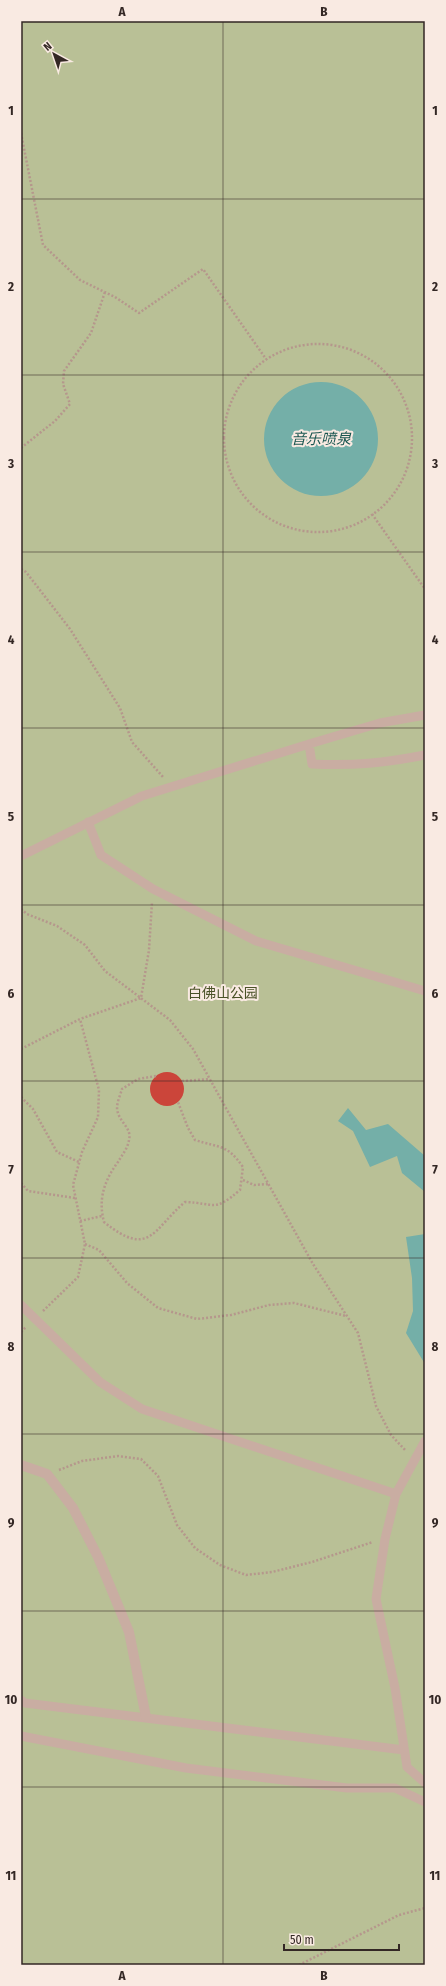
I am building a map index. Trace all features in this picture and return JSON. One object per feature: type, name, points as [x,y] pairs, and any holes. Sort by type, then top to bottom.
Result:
[{"type":"street","points":[[21,1465],[47,1474],[73,1508],[103,1566],[129,1632],[146,1717]]},
{"type":"lane","points":[[21,856],[142,796],[380,723],[425,715]]},
{"type":"lane","points":[[308,744],[312,764],[341,766],[382,764],[425,755]]},
{"type":"lane","points":[[88,822],[101,855],[153,889],[256,941],[425,991]]},
{"type":"lane","points":[[21,1305],[100,1382],[142,1409],[396,1494]]},
{"type":"lane","points":[[425,1441],[396,1494],[385,1539],[376,1599],[396,1688],[407,1767],[425,1783]]},
{"type":"lane","points":[[21,1700],[25,1703],[404,1750]]},
{"type":"lane","points":[[21,1736],[186,1768],[347,1788],[395,1788],[425,1802]]},
{"type":"path","points":[[21,133],[43,245],[80,280],[115,297],[139,313],[202,269],[266,359]]},
{"type":"path","points":[[21,448],[55,421],[70,404],[63,384],[64,371],[91,333],[104,292]]},
{"type":"path","points":[[329,344],[359,352],[384,370],[403,395],[412,425],[411,456],[400,485],[380,509],[372,514],[353,525],[322,532],[292,529],[263,515],[241,493],[227,466],[223,434],[230,404],[246,377],[266,359],[298,345],[329,344]]},
{"type":"path","points":[[372,514],[425,589]]},
{"type":"path","points":[[21,569],[26,572],[70,629],[120,708],[132,742],[171,787]]},
{"type":"path","points":[[141,998],[149,950],[153,889]]},
{"type":"path","points":[[21,908],[27,914],[57,926],[85,945],[106,971],[170,1020],[193,1049],[313,1264],[358,1333],[376,1406],[391,1435],[414,1460]]},
{"type":"path","points":[[21,1049],[80,1019],[141,998]]},
{"type":"path","points":[[21,1332],[78,1277],[84,1244],[73,1185],[79,1162],[98,1117],[99,1090],[80,1019]]},
{"type":"path","points":[[156,1076],[138,1079],[122,1089],[118,1101],[118,1113],[128,1127],[130,1139],[124,1153],[108,1176],[102,1192],[102,1216],[104,1222],[117,1233],[131,1239],[151,1236],[185,1202],[197,1202],[212,1206],[226,1202],[240,1190],[243,1167],[235,1156],[225,1148],[196,1140],[188,1128],[178,1102]]},
{"type":"path","points":[[182,1080],[210,1079]]},
{"type":"path","points":[[21,1097],[33,1109],[57,1152],[79,1162]]},
{"type":"path","points":[[242,1180],[254,1185],[269,1184]]},
{"type":"path","points":[[21,1183],[28,1191],[75,1198]]},
{"type":"path","points":[[80,1221],[102,1216]]},
{"type":"path","points":[[84,1244],[98,1250],[127,1283],[158,1308],[197,1319],[231,1315],[269,1305],[294,1303],[346,1316]]},
{"type":"path","points":[[47,1474],[82,1461],[118,1456],[141,1459],[158,1476],[177,1525],[195,1548],[220,1565],[246,1575],[272,1572],[312,1562],[385,1539]]},
{"type":"path","points":[[299,1965],[399,1915],[425,1908]]},
{"type":"green space","name":"白佛山公园","points":[[21,21],[425,21],[425,1965],[21,1965]]},
{"type":"water","name":"音乐喷泉","points":[[321,382],[343,386],[362,398],[374,417],[378,439],[374,461],[362,480],[343,492],[321,496],[299,492],[280,480],[268,461],[264,439],[268,417],[280,398],[299,386]]},
{"type":"water","points":[[348,1108],[366,1130],[388,1124],[425,1156],[425,1192],[402,1173],[397,1156],[370,1167],[353,1131],[338,1121]]},
{"type":"water","points":[[425,1234],[425,1364],[406,1333],[413,1311],[412,1278],[406,1237]]},
{"type":"building","points":[[164,1072],[170,1072],[179,1077],[183,1083],[183,1095],[179,1101],[170,1106],[164,1106],[155,1101],[150,1092],[150,1086],[155,1077]]}]
